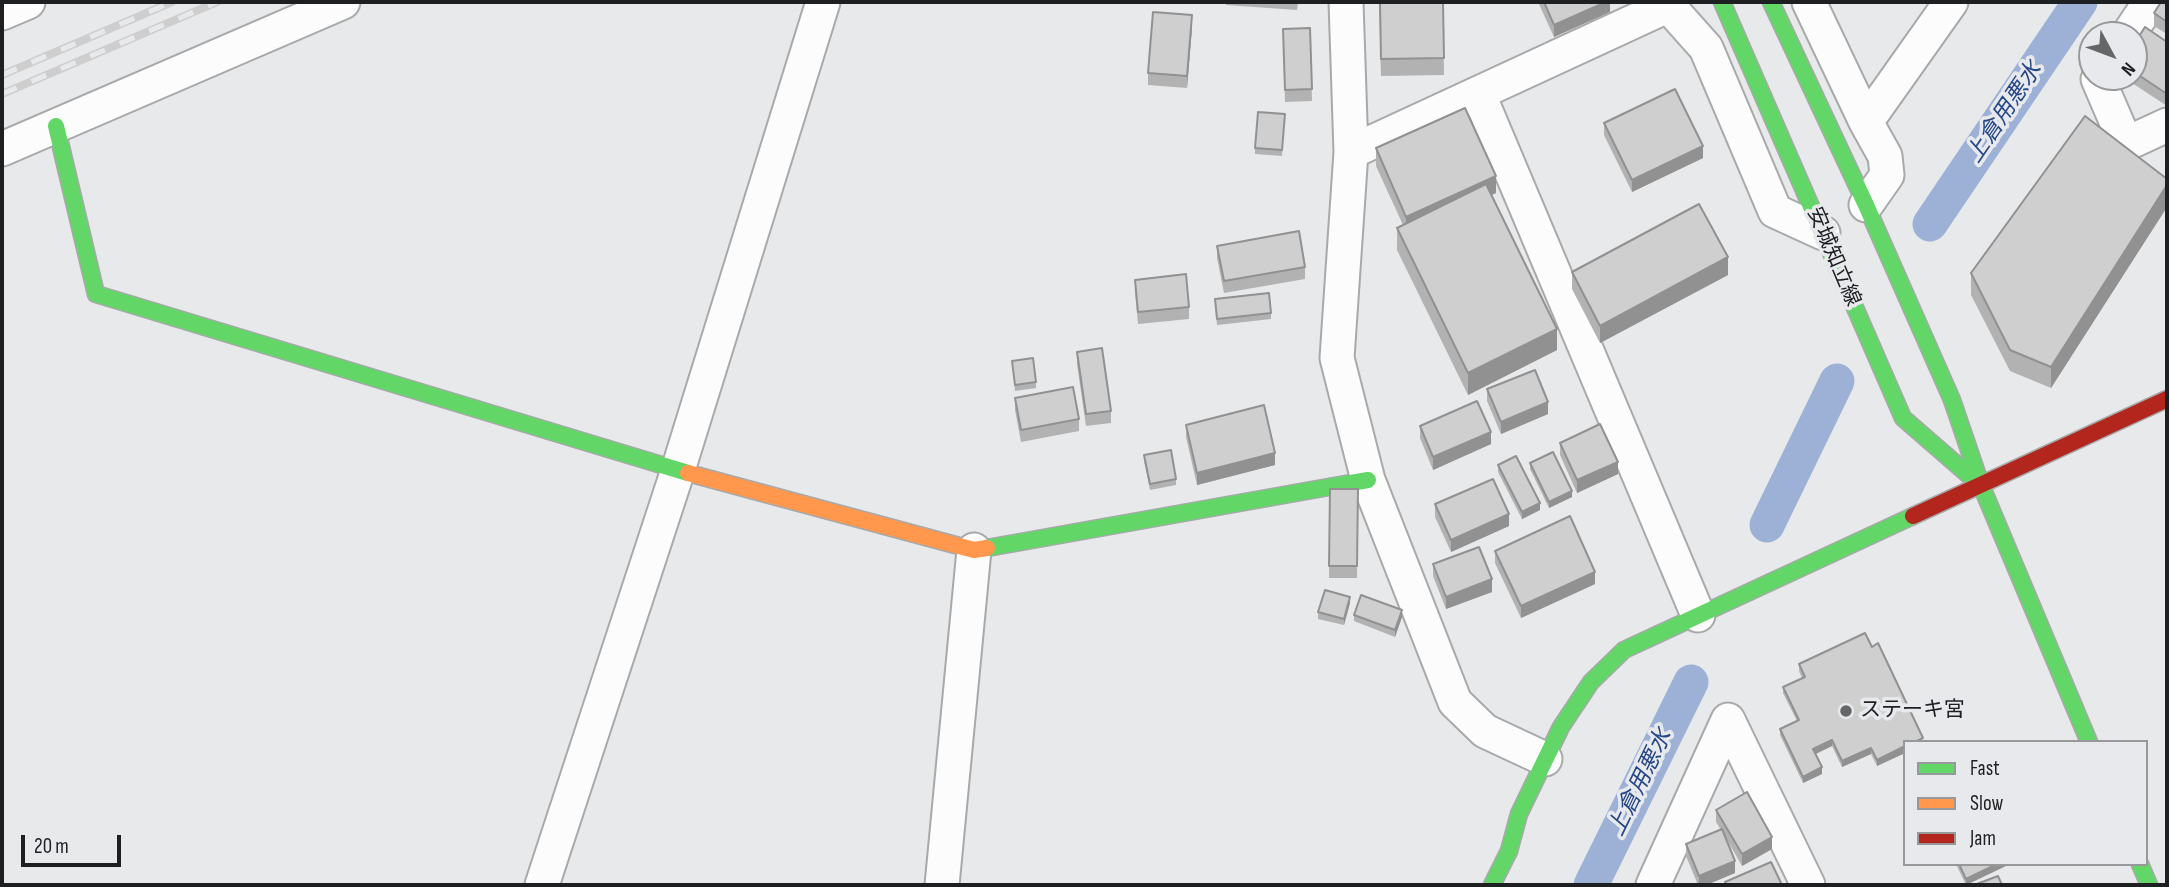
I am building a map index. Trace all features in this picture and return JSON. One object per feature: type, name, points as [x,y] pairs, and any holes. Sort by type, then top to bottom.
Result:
[{"type":"street","points":[[2,13],[28,2]]},
{"type":"street","points":[[2,149],[343,2]]},
{"type":"street","points":[[542,885],[678,470],[822,2]]},
{"type":"street","points":[[1346,2],[1351,152],[1337,358],[1368,480],[1455,702],[1485,731],[1545,759]]},
{"type":"street","name":"安城知立線","points":[[1722,2],[1903,418],[1981,485]]},
{"type":"street","points":[[1771,2],[1866,205],[1952,400],[1981,485],[2088,740]]},
{"type":"street","points":[[1809,2],[1885,156],[1887,175],[1866,205]]},
{"type":"street","points":[[1866,122],[1951,2]]},
{"type":"street","points":[[2137,21],[2150,2]]},
{"type":"street","points":[[1351,152],[1666,4],[1706,48],[1775,211],[1823,233]]},
{"type":"street","points":[[2103,91],[2126,144],[2167,125]]},
{"type":"street","points":[[1479,94],[1698,615]]},
{"type":"street","points":[[56,126],[96,294],[678,470],[974,550],[1368,480]]},
{"type":"street","points":[[1492,885],[1509,851],[1519,814],[1560,727],[1591,682],[1624,650],[2167,399]]},
{"type":"street","points":[[942,885],[974,550]]},
{"type":"street","points":[[1653,885],[1728,720],[1808,885]]},
{"type":"street","points":[[1509,851],[1519,874]]},
{"type":"street","points":[[2141,866],[2149,885]]},
{"type":"building","points":[[1380,2],[1443,2],[1444,58],[1381,59]]},
{"type":"building","points":[[1544,2],[1606,2],[1554,25]]},
{"type":"building","points":[[2161,2],[2167,2],[2167,22],[2154,13]]},
{"type":"building","points":[[1153,12],[1192,15],[1187,76],[1148,73]]},
{"type":"building","points":[[1310,28],[1312,89],[1285,90],[1283,29]]},
{"type":"building","points":[[2148,29],[2167,42],[2167,94],[2148,81]]},
{"type":"building","points":[[1675,89],[1703,146],[1632,180],[1604,123]]},
{"type":"building","points":[[1465,108],[1496,176],[1406,217],[1376,148]]},
{"type":"building","points":[[1258,112],[1285,114],[1282,150],[1255,148]]},
{"type":"building","points":[[2085,116],[2167,179],[2167,185],[2051,367],[2010,350],[1971,273]]},
{"type":"building","points":[[1486,184],[1557,329],[1468,373],[1397,228]]},
{"type":"building","points":[[1699,204],[1728,257],[1600,326],[1572,272]]},
{"type":"building","points":[[1299,231],[1305,267],[1224,281],[1217,246]]},
{"type":"building","points":[[1186,274],[1189,307],[1138,312],[1135,280]]},
{"type":"building","points":[[1269,293],[1271,313],[1217,319],[1215,299]]},
{"type":"building","points":[[1102,348],[1111,411],[1086,414],[1077,352]]},
{"type":"building","points":[[1033,358],[1036,382],[1015,385],[1012,361]]},
{"type":"building","points":[[1535,370],[1548,402],[1501,422],[1487,389]]},
{"type":"building","points":[[1073,387],[1079,419],[1021,430],[1015,398]]},
{"type":"building","points":[[1477,401],[1491,432],[1433,457],[1420,426]]},
{"type":"building","points":[[1264,405],[1275,453],[1197,473],[1186,425]]},
{"type":"building","points":[[1600,424],[1618,462],[1577,480],[1560,443]]},
{"type":"building","points":[[1171,450],[1176,479],[1150,484],[1144,455]]},
{"type":"building","points":[[1553,452],[1572,491],[1549,502],[1530,463]]},
{"type":"building","points":[[1516,456],[1540,503],[1522,512],[1498,465]]},
{"type":"building","points":[[1493,479],[1509,514],[1451,540],[1435,504]]},
{"type":"building","points":[[1330,489],[1358,489],[1357,566],[1329,566]]},
{"type":"building","points":[[1570,516],[1595,572],[1521,606],[1495,551]]},
{"type":"building","points":[[1479,547],[1492,579],[1446,597],[1433,564]]},
{"type":"building","points":[[1325,590],[1350,597],[1344,619],[1318,612]]},
{"type":"building","points":[[1361,595],[1402,610],[1395,630],[1354,615]]},
{"type":"building","points":[[1865,633],[1872,647],[1878,643],[1923,738],[1903,740],[1903,747],[1877,760],[1871,748],[1842,761],[1832,740],[1813,749],[1822,767],[1803,777],[1780,729],[1799,720],[1783,687],[1805,677],[1799,664]]},
{"type":"building","points":[[1747,792],[1772,837],[1742,854],[1716,810]]},
{"type":"building","points":[[1722,829],[1735,861],[1699,876],[1686,844]]},
{"type":"building","points":[[1771,862],[1782,885],[1726,885],[1725,882]]},
{"type":"building","points":[[1960,866],[1993,866],[1966,879]]},
{"type":"building","points":[[1998,876],[2002,885],[1974,885]]},
{"type":"waterway","name":"上倉用悪水","points":[[1930,224],[2080,2]]},
{"type":"waterway","name":"上倉用悪水","points":[[1767,525],[1837,381]]},
{"type":"waterway","name":"上倉用悪水","points":[[1591,885],[1691,682]]},
{"type":"railway","points":[[2,75],[172,2]]},
{"type":"railway","points":[[2,94],[217,2]]},
{"type":"traffic: fast","points":[[1722,2],[1903,418],[1979,484]]},
{"type":"traffic: fast","points":[[1771,2],[1866,205],[1952,400],[1981,485],[2088,740]]},
{"type":"traffic: fast","points":[[56,126],[96,294],[688,473]]},
{"type":"traffic: fast","points":[[987,548],[1368,480]]},
{"type":"traffic: fast","points":[[1492,885],[1509,851],[1519,814],[1561,727],[1591,682],[1624,650],[1913,516]]},
{"type":"traffic: fast","points":[[2141,866],[2149,885]]},
{"type":"traffic: slow","points":[[688,473],[974,550],[987,548]]},
{"type":"traffic: jam","points":[[1913,516],[2167,399]]},
{"type":"place","name":"ステーキ宮","points":[[1846,711]]}]
